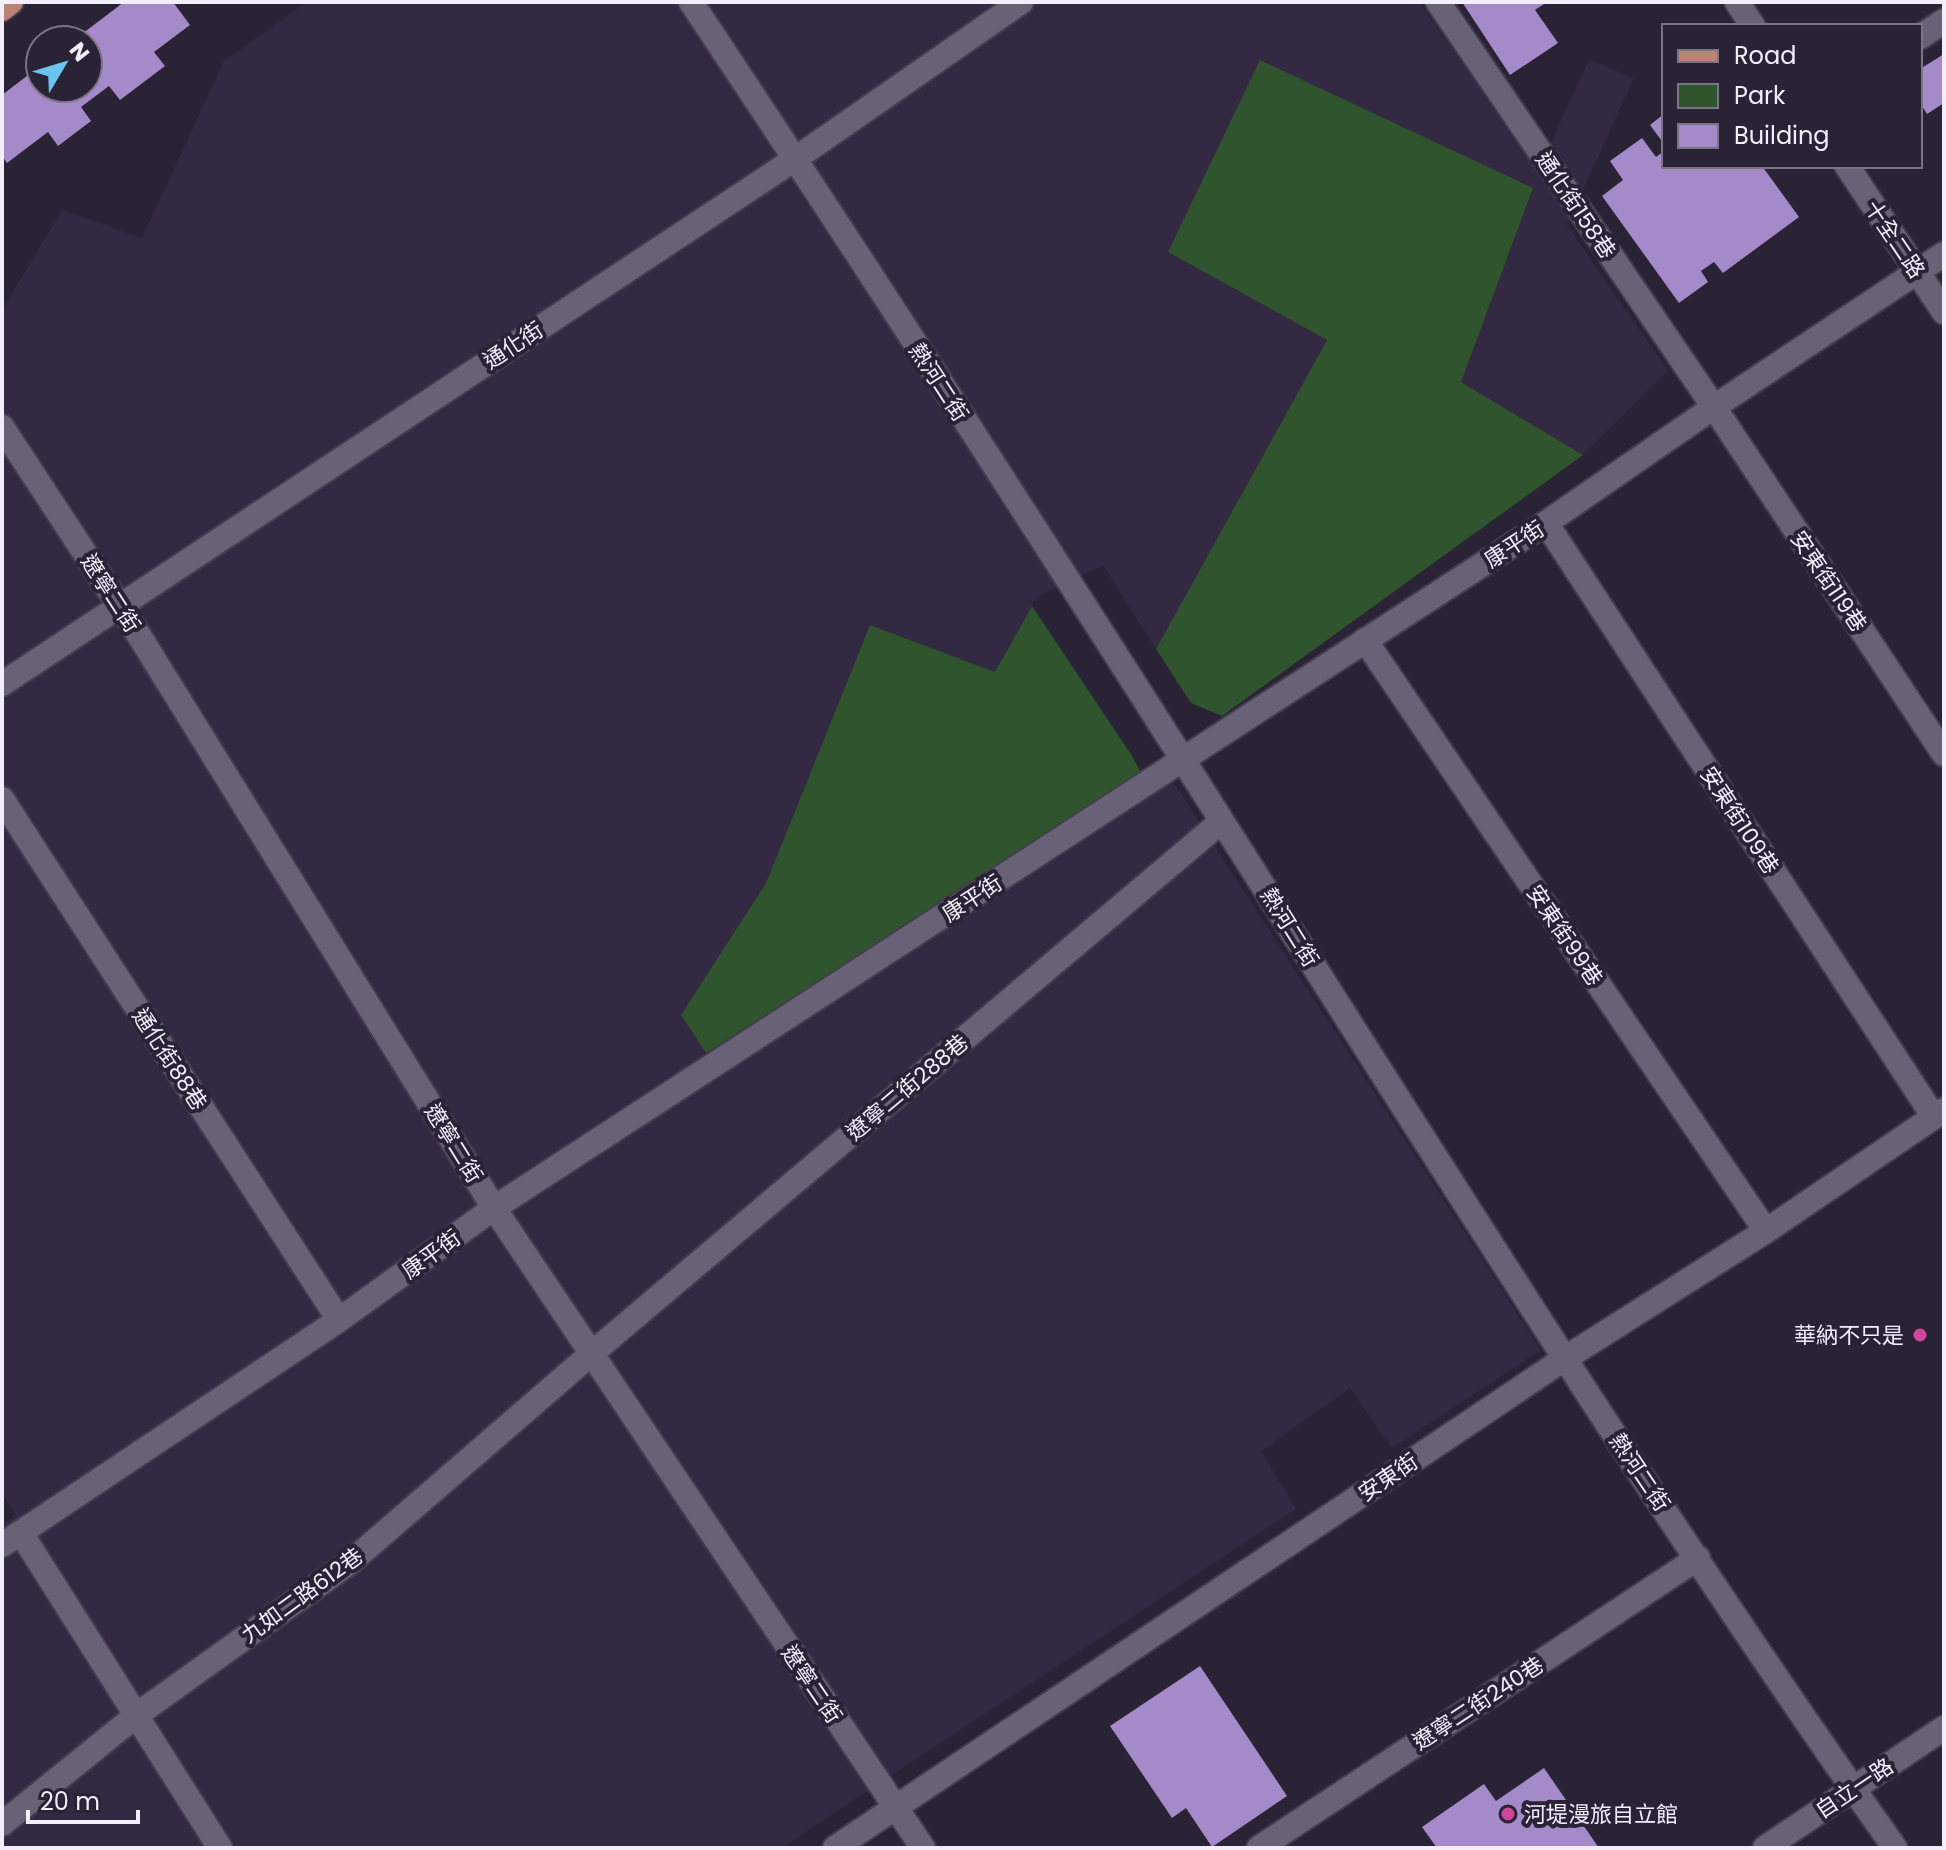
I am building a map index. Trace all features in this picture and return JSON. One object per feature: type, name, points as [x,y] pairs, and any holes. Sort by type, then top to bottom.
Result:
[{"type":"main road","points":[[2,9],[11,2]]},
{"type":"street","name":"熱河二街","points":[[691,2],[1222,821],[1564,1359],[1895,1848]]},
{"type":"street","name":"通化街","points":[[2,684],[795,159],[1021,2]]},
{"type":"street","name":"通化街158巷","points":[[1438,2],[1714,407]]},
{"type":"street","points":[[1737,2],[1752,24]]},
{"type":"street","points":[[1922,36],[1944,21]]},
{"type":"street","name":"十全二路","points":[[1848,168],[1944,312]]},
{"type":"street","name":"康平街","points":[[12,1539],[339,1320],[494,1208],[1546,523],[1944,254]]},
{"type":"street","name":"安東街119巷","points":[[1714,407],[1944,754]]},
{"type":"street","name":"遼寧二街","points":[[6,442],[119,605],[494,1208],[923,1848]]},
{"type":"street","name":"安東街109巷","points":[[1546,523],[1939,1114]]},
{"type":"street","name":"安東街99巷","points":[[1365,640],[1766,1231]]},
{"type":"street","name":"通化街88巷","points":[[2,799],[339,1320]]},
{"type":"street","name":"遼寧二街288巷","points":[[591,1354],[1222,821]]},
{"type":"street","name":"安東街","points":[[835,1848],[1564,1359],[1766,1231],[1939,1114]]},
{"type":"street","name":"九如二路612巷","points":[[2,1824],[138,1714],[353,1560],[591,1354]]},
{"type":"street","points":[[12,1539],[138,1714],[220,1848]]},
{"type":"street","name":"遼寧二街240巷","points":[[1259,1848],[1698,1558]]},
{"type":"street","name":"自立一路","points":[[1765,1848],[1944,1728]]},
{"type":"shaded area","points":[[307,2],[1419,2],[1538,170],[1589,60],[1634,78],[1567,225],[1668,371],[1583,455],[1461,382],[1168,252],[1327,340],[1156,649],[1103,565],[1037,597],[995,672],[870,625],[766,883],[681,1015],[706,1053],[1161,763],[1541,1350],[1392,1448],[1350,1388],[1261,1451],[1296,1509],[781,1848],[2,1848],[2,1524],[16,1515],[2,1494],[2,310],[62,210],[142,238],[224,61]]},
{"type":"green space","points":[[1260,60],[1533,188],[1461,382],[1583,455],[1222,716],[1191,703],[1156,649],[1327,340],[1168,252]]},
{"type":"green space","points":[[1032,606],[1142,775],[706,1053],[681,1015],[766,883],[870,625],[995,672]]},
{"type":"building","points":[[124,2],[173,2],[190,25],[154,52],[165,66],[120,100],[109,86],[104,90],[104,24],[95,24]]},
{"type":"building","points":[[1462,2],[1547,2],[1535,10],[1558,43],[1510,75]]},
{"type":"building","points":[[1944,54],[1944,103],[1927,114],[1922,106],[1922,68]]},
{"type":"building","points":[[24,78],[24,104],[85,104],[81,107],[91,121],[58,146],[48,132],[7,163],[2,156],[2,95]]},
{"type":"building","points":[[1662,116],[1662,141],[1650,125]]},
{"type":"building","points":[[1642,138],[1656,157],[1662,152],[1662,168],[1763,168],[1799,217],[1723,273],[1714,262],[1701,271],[1708,282],[1679,303],[1602,196],[1623,180],[1610,161]]},
{"type":"building","points":[[1200,1666],[1287,1796],[1212,1847],[1186,1808],[1172,1818],[1110,1726]]},
{"type":"building","name":"河堤漫旅自立館","points":[[1544,1768],[1599,1848],[1437,1848],[1422,1827],[1484,1784],[1496,1801]]},
{"type":"place","name":"華納不只是","points":[[1920,1335]]},
{"type":"place","name":"河堤漫旅自立館","points":[[1508,1814]]}]
